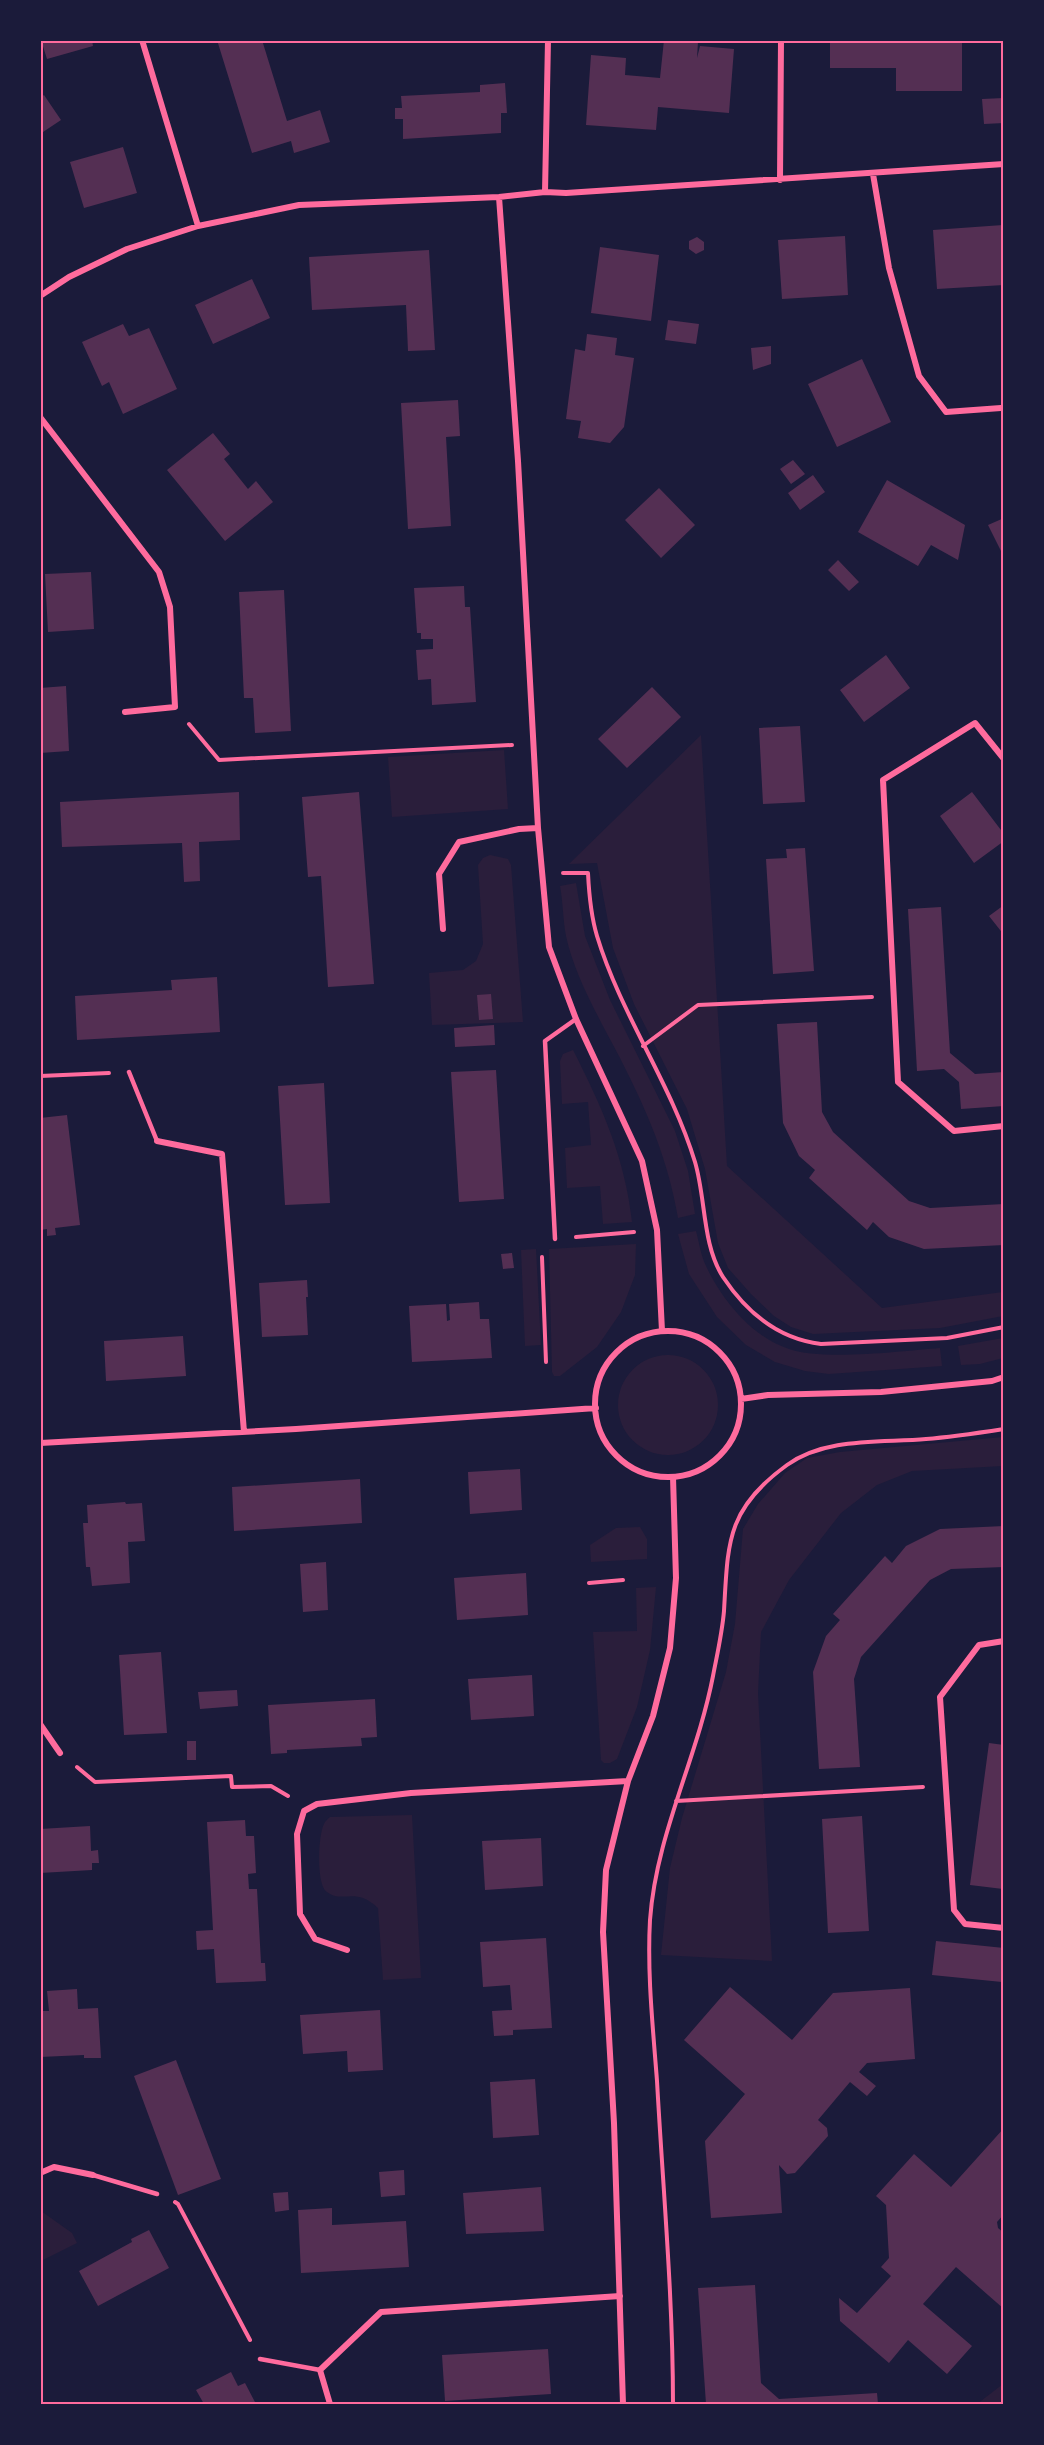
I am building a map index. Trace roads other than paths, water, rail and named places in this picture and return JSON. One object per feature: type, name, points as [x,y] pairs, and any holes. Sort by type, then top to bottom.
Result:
[{"type":"street","points":[[142,40],[198,226]]},
{"type":"street","points":[[545,192],[548,40]]},
{"type":"street","points":[[780,180],[781,40]]},
{"type":"street","points":[[40,296],[69,277],[127,249],[198,226],[299,205],[499,197],[545,192],[578,193],[1004,164]]},
{"type":"street","points":[[873,174],[889,268],[919,376],[946,412],[1001,408]]},
{"type":"street","points":[[499,197],[518,461],[538,828],[549,947],[576,1019],[642,1161],[657,1230],[662,1331]]},
{"type":"street","points":[[40,417],[159,572],[170,607],[175,707],[125,712]]},
{"type":"street","points":[[1004,759],[975,723],[884,780],[898,1082],[954,1131],[1004,1126]]},
{"type":"street","points":[[443,929],[439,874],[459,842],[519,829],[538,828]]},
{"type":"street","points":[[157,1141],[222,1154],[244,1432]]},
{"type":"street","points":[[662,1331],[691,1334],[716,1348],[734,1371],[741,1399],[741,1415],[736,1431],[723,1452],[704,1467],[673,1477],[645,1472],[620,1459],[608,1444],[599,1427],[596,1408],[599,1380],[614,1356],[635,1338],[662,1331]]},
{"type":"street","points":[[741,1399],[768,1395],[881,1392],[992,1381],[1004,1377]]},
{"type":"street","points":[[40,1443],[244,1432],[596,1408]]},
{"type":"street","points":[[623,2404],[614,2123],[603,1932],[606,1870],[628,1781],[653,1716],[670,1648],[676,1578],[673,1477]]},
{"type":"street","points":[[1004,1641],[979,1645],[940,1696],[954,1910],[965,1924],[1004,1928]]},
{"type":"street","points":[[40,1724],[60,1753]]},
{"type":"street","points":[[347,1950],[315,1939],[300,1914],[297,1834],[304,1811],[317,1804],[411,1793],[628,1781]]},
{"type":"street","points":[[40,2173],[54,2167],[93,2175]]},
{"type":"street","points":[[330,2404],[320,2370],[381,2312],[620,2296]]},
{"type":"lane","points":[[555,1239],[545,1041],[576,1019]]},
{"type":"lane","points":[[129,1072],[157,1141]]},
{"type":"lane","points":[[93,2175],[157,2194]]},
{"type":"lane","points":[[260,2359],[320,2370]]}]
